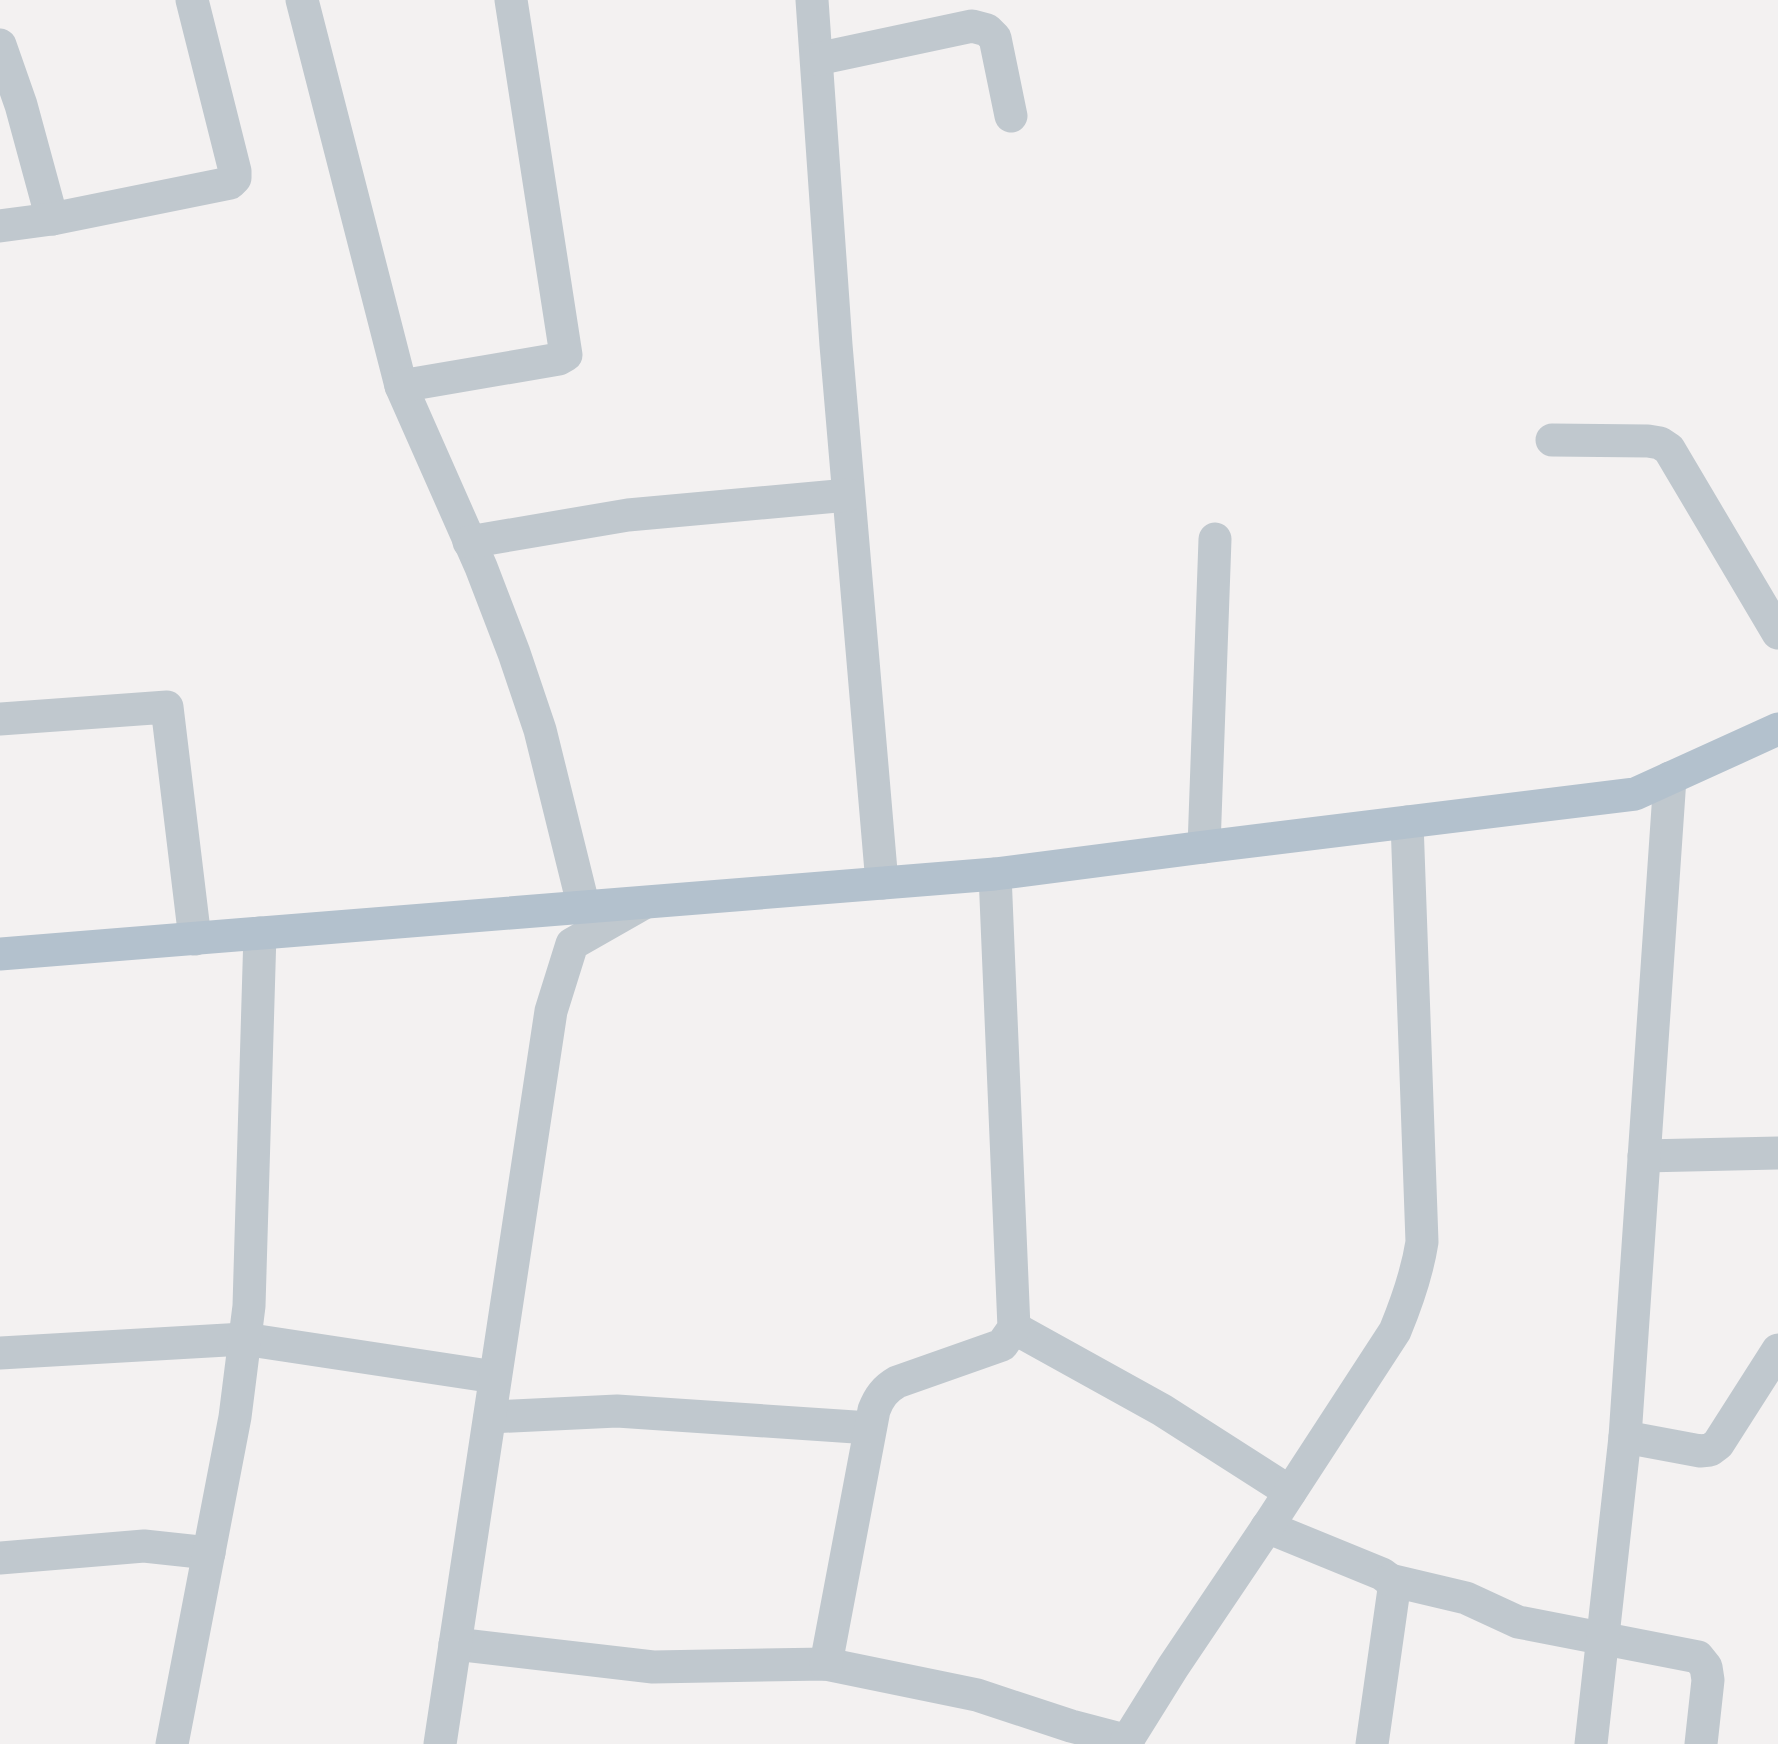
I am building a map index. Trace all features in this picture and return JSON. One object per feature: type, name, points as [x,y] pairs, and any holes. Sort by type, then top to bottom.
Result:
[{"type":"main road","points":[[0,954],[994,874],[1635,794],[1778,729]]},
{"type":"street","points":[[0,226],[52,219],[230,183],[235,177],[235,171],[192,0]]},
{"type":"street","points":[[302,0],[401,386],[481,567],[510,643],[540,730],[584,908]]},
{"type":"street","points":[[401,386],[566,355],[511,0]]},
{"type":"street","points":[[813,0],[848,495],[882,883]]},
{"type":"street","points":[[817,59],[972,26],[987,30],[994,38],[1011,116]]},
{"type":"street","points":[[0,45],[21,105],[52,219]]},
{"type":"street","points":[[1552,440],[1648,441],[1660,443],[1670,449],[1778,633]]},
{"type":"street","points":[[469,542],[640,513],[848,495]]},
{"type":"street","points":[[1204,846],[1215,539]]},
{"type":"street","points":[[0,719],[167,707],[195,939]]},
{"type":"street","points":[[1591,1744],[1624,1437],[1670,778]]},
{"type":"street","points":[[456,1644],[653,1667],[826,1664],[977,1695],[1126,1742],[1395,1331],[1409,1298],[1419,1264],[1422,1242],[1407,822]]},
{"type":"street","points":[[826,1664],[870,1428],[878,1398],[886,1388],[897,1382],[1002,1345],[1014,1328],[994,874]]},
{"type":"street","points":[[440,1744],[551,1011],[572,944],[644,903]]},
{"type":"street","points":[[172,1744],[235,1417],[249,1306],[260,933]]},
{"type":"street","points":[[1644,1156],[1778,1153]]},
{"type":"street","points":[[1014,1328],[1162,1410],[1290,1492]]},
{"type":"street","points":[[0,1353],[244,1339],[495,1377]]},
{"type":"street","points":[[1624,1437],[1700,1451],[1710,1450],[1718,1444],[1778,1350]]},
{"type":"street","points":[[490,1417],[617,1411],[870,1428]]},
{"type":"street","points":[[1268,1527],[1382,1574],[1390,1580],[1466,1598],[1518,1622],[1698,1657],[1706,1667],[1708,1680],[1701,1744]]},
{"type":"street","points":[[0,1557],[144,1546],[209,1553]]},
{"type":"street","points":[[1372,1744],[1394,1589],[1390,1580]]}]
